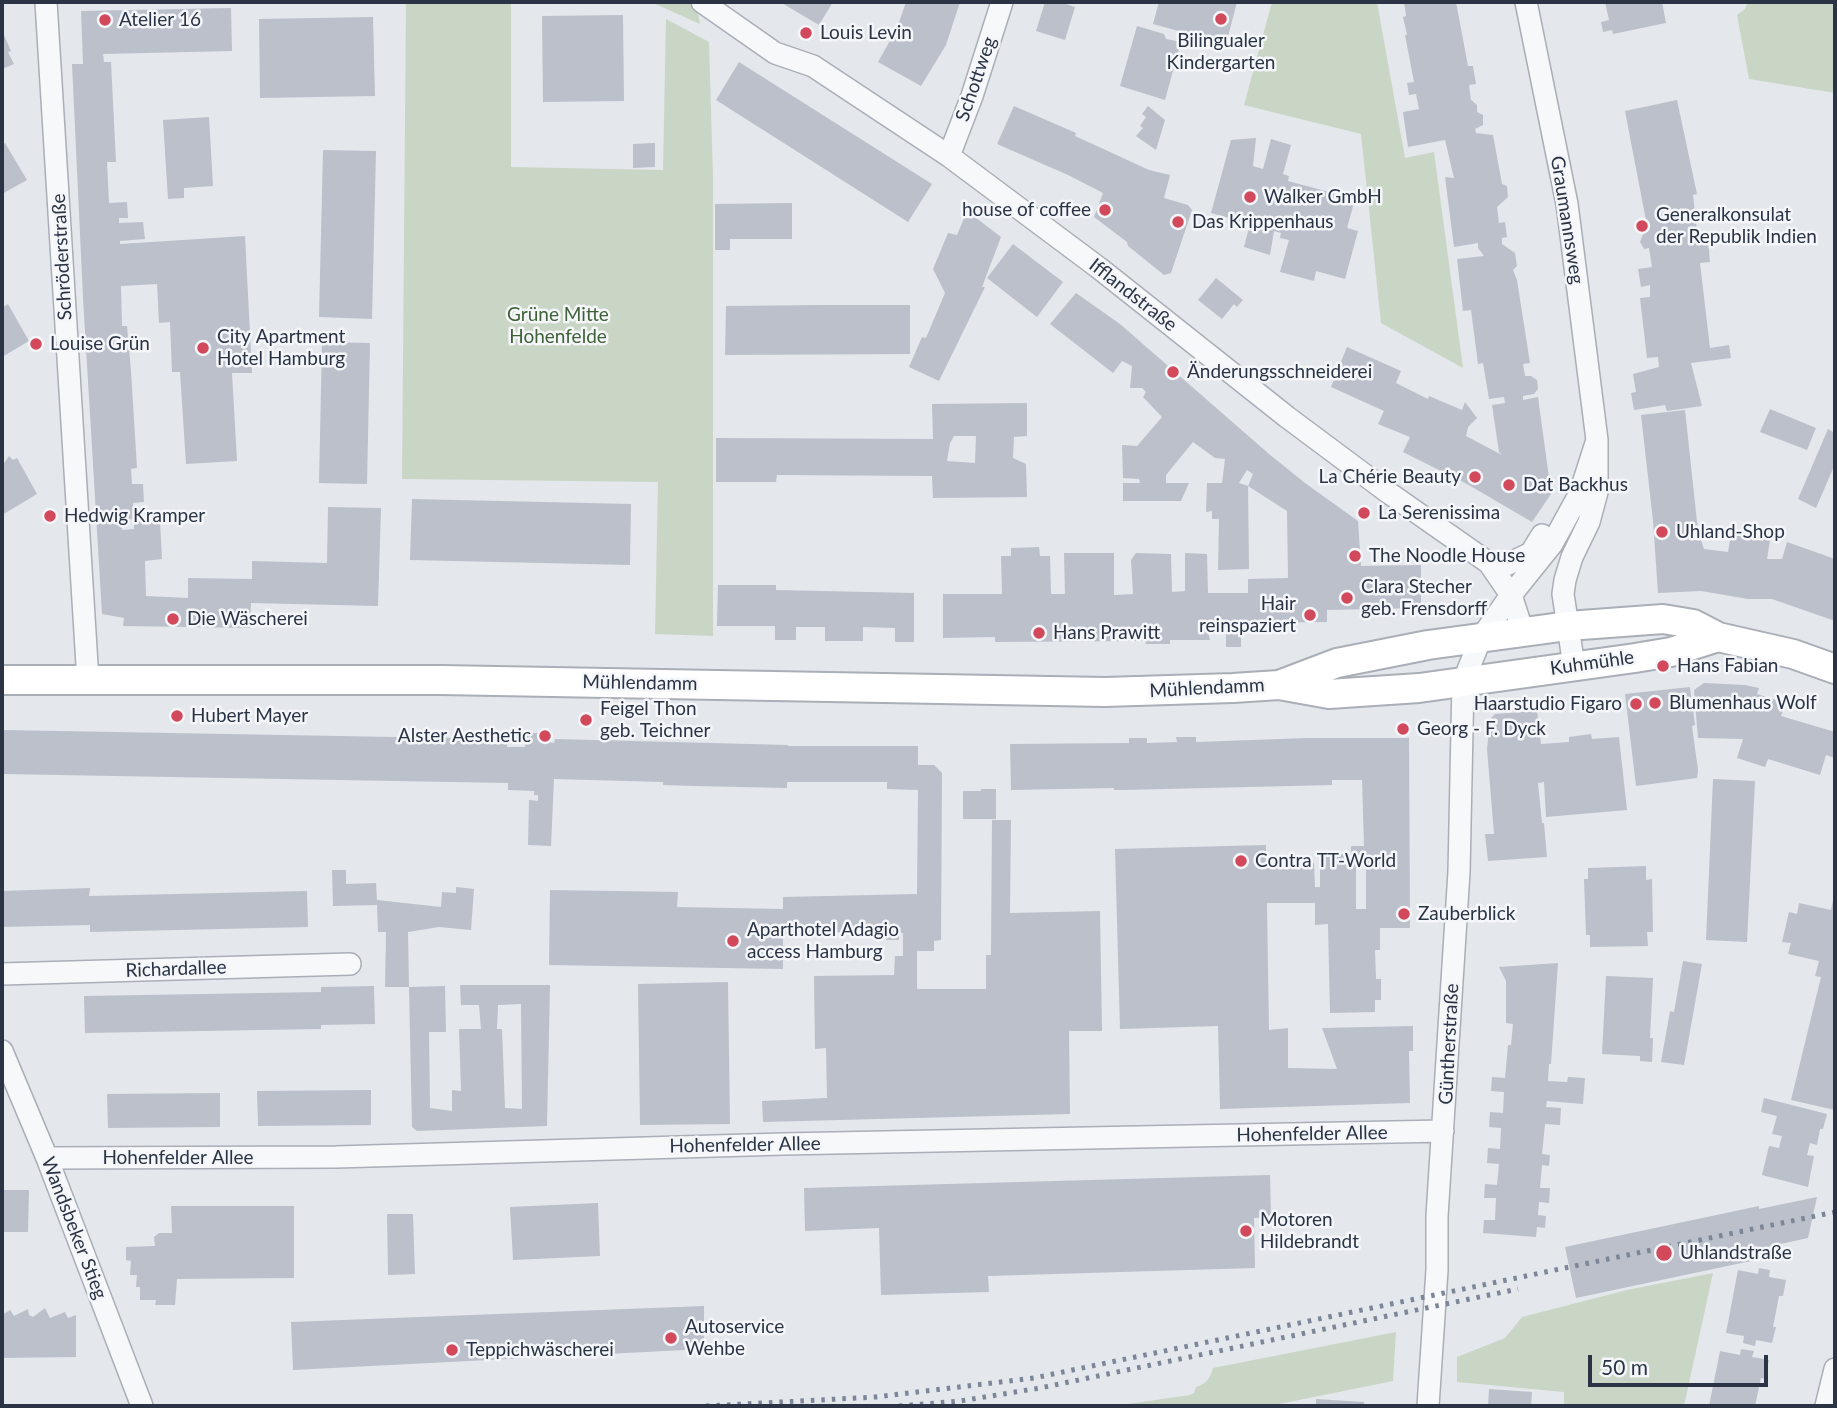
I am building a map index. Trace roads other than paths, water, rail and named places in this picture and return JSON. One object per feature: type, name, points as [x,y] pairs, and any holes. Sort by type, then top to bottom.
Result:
[{"type":"main road","name":"Kuhmühle","points":[[1481,638],[1568,626],[1663,619],[1693,624],[1718,637],[1793,654],[1835,669]]},
{"type":"main road","name":"Kuhmühle","points":[[1463,682],[1671,652],[1718,637]]},
{"type":"main road","name":"Mühlendamm","points":[[2,680],[440,680],[1105,692],[1279,684],[1337,663],[1428,645],[1481,638]]},
{"type":"main road","name":"Mühlendamm","points":[[1279,684],[1329,694],[1463,682]]},
{"type":"street","name":"Schröderstraße","points":[[46,2],[88,681]]},
{"type":"street","name":"Ifflandstraße","points":[[702,2],[775,53],[813,66],[949,156],[1099,268],[1287,417],[1489,563],[1511,595],[1523,632]]},
{"type":"street","name":"Schottweg","points":[[949,156],[972,96],[1002,2]]},
{"type":"street","name":"Graumannsweg","points":[[1527,2],[1567,204],[1597,440],[1597,492],[1589,522],[1573,556],[1563,594],[1574,666]]},
{"type":"street","name":"Graumannsweg","points":[[1463,682],[1481,638],[1552,544],[1580,493],[1597,440]]},
{"type":"street","points":[[1489,563],[1504,566],[1531,553],[1559,508],[1580,493]]},
{"type":"street","name":"Güntherstraße","points":[[1427,1406],[1434,1329],[1437,1216],[1459,872],[1463,682]]},
{"type":"street","name":"Richardallee","points":[[2,974],[351,964]]},
{"type":"street","name":"Wandsbeker Stieg","points":[[2,1051],[47,1158],[142,1406]]},
{"type":"street","name":"Hohenfelder Allee","points":[[47,1158],[336,1157],[783,1144],[1443,1131]]},
{"type":"street","points":[[1826,1406],[1835,1369]]},
{"type":"railway","points":[[706,1406],[876,1397],[1034,1378],[1835,1212]]},
{"type":"railway","points":[[899,1406],[960,1401],[1040,1388],[1518,1289]]},
{"type":"place","name":"Bilingualer Kindergarten","points":[[1221,19]]},
{"type":"place","name":"Atelier 16","points":[[105,20]]},
{"type":"place","name":"Louis Levin","points":[[806,33]]},
{"type":"place","name":"Walker GmbH","points":[[1250,197]]},
{"type":"place","name":"house of coffee","points":[[1105,210]]},
{"type":"place","name":"Das Krippenhaus","points":[[1178,222]]},
{"type":"place","name":"Generalkonsulat der Republik Indien","points":[[1642,226]]},
{"type":"place","name":"Louise Grün","points":[[36,344]]},
{"type":"place","name":"City Apartment Hotel Hamburg","points":[[203,348]]},
{"type":"place","name":"Änderungsschneiderei","points":[[1173,372]]},
{"type":"place","name":"La Chérie Beauty","points":[[1475,477]]},
{"type":"place","name":"Dat Backhus","points":[[1509,485]]},
{"type":"place","name":"La Serenissima","points":[[1364,513]]},
{"type":"place","name":"Hedwig Kramper","points":[[50,516]]},
{"type":"place","name":"Uhland-Shop","points":[[1662,532]]},
{"type":"place","name":"The Noodle House","points":[[1355,556]]},
{"type":"place","name":"Clara Stecher geb. Frensdorff","points":[[1347,598]]},
{"type":"place","name":"Hair reinspaziert","points":[[1310,615]]},
{"type":"place","name":"Die Wäscherei","points":[[173,619]]},
{"type":"place","name":"Hans Prawitt","points":[[1039,633]]},
{"type":"place","name":"Hans Fabian","points":[[1663,666]]},
{"type":"place","name":"Blumenhaus Wolf","points":[[1655,703]]},
{"type":"place","name":"Haarstudio Figaro","points":[[1636,704]]},
{"type":"place","name":"Hubert Mayer","points":[[177,716]]},
{"type":"place","name":"Feigel Thon geb. Teichner","points":[[586,720]]},
{"type":"place","name":"Georg - F. Dyck","points":[[1403,729]]},
{"type":"place","name":"Alster Aesthetic","points":[[545,736]]},
{"type":"place","name":"Contra TT-World","points":[[1241,861]]},
{"type":"place","name":"Zauberblick","points":[[1404,914]]},
{"type":"place","name":"Aparthotel Adagio access Hamburg","points":[[733,941]]},
{"type":"place","name":"Motoren Hildebrandt","points":[[1246,1231]]},
{"type":"place","name":"Uhlandstraße","points":[[1664,1253]]},
{"type":"place","name":"Autoservice Wehbe","points":[[671,1338]]},
{"type":"place","name":"Teppichwäscherei","points":[[452,1350]]},
{"type":"park label","name":"Grüne Mitte Hohenfelde","points":[[558,326]]}]
